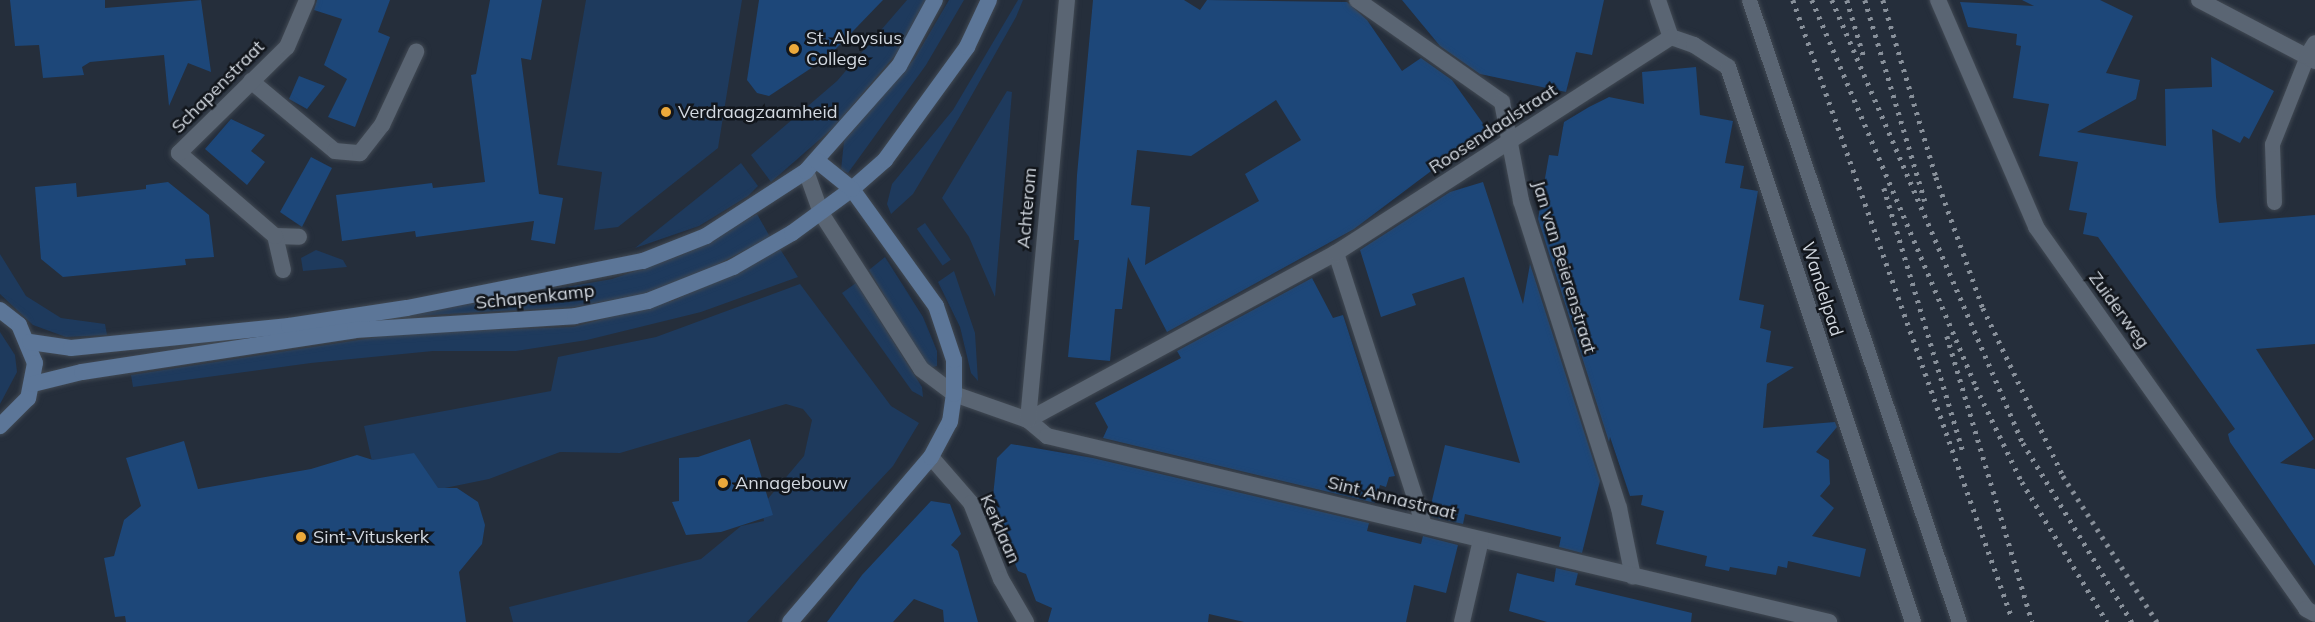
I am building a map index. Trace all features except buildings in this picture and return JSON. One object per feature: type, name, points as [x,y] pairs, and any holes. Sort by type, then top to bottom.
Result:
[{"type":"main road","name":"Schapenkamp","points":[[30,342],[71,348],[289,326],[408,308],[642,261],[706,236],[811,166],[898,66],[935,0]]},
{"type":"main road","name":"Schapenkamp","points":[[33,384],[82,372],[356,330],[575,316],[638,303],[733,267],[821,213],[885,160],[967,47],[989,0]]},
{"type":"main road","points":[[790,622],[931,457],[950,422],[954,394],[954,360],[936,306],[852,189],[811,166]]},
{"type":"main road","points":[[0,310],[20,325],[30,342],[33,384],[18,412],[0,426]]},
{"type":"street","name":"Schapenstraat","points":[[275,236],[179,153],[287,47],[307,0]]},
{"type":"street","name":"Achterom","points":[[1028,420],[1067,0]]},
{"type":"street","name":"Jan van Beierenstraat","points":[[1357,0],[1502,102],[1521,201],[1619,508],[1633,577]]},
{"type":"street","points":[[1658,0],[1671,37]]},
{"type":"street","name":"Zuiderweg","points":[[1938,0],[2036,227],[2306,609],[2315,614]]},
{"type":"street","points":[[2199,0],[2312,53]]},
{"type":"street","name":"Roosendaalstraat","points":[[1028,420],[1336,253],[1671,37]]},
{"type":"street","name":"Wandelpad","points":[[1671,37],[1694,45],[1728,66],[1913,622]]},
{"type":"street","points":[[251,81],[335,151],[360,153],[382,125],[416,52]]},
{"type":"street","points":[[811,166],[821,213],[921,369],[954,394]]},
{"type":"street","points":[[283,270],[275,236],[299,237]]},
{"type":"street","points":[[1336,253],[1424,525]]},
{"type":"street","name":"Sint Annastraat","points":[[954,394],[1028,420],[1047,436],[1829,622]]},
{"type":"street","name":"Kerklaan","points":[[931,457],[971,503],[1001,579],[1026,622]]},
{"type":"street","points":[[1462,622],[1481,540]]},
{"type":"lane","points":[[1749,0],[1959,622]]},
{"type":"lane","points":[[2274,202],[2272,144],[2312,53]]},
{"type":"shaded area","points":[[586,0],[742,0],[718,148],[618,227],[594,230],[602,172],[557,165]]},
{"type":"shaded area","points":[[907,0],[929,0],[902,47],[834,127],[771,182],[751,155],[837,81]]},
{"type":"shaded area","points":[[949,0],[964,0],[926,65],[848,173],[841,170],[844,141],[915,58]]},
{"type":"shaded area","points":[[1018,0],[1023,0],[1016,17],[960,116],[913,194],[891,214],[887,204],[892,184],[953,110]]},
{"type":"shaded area","points":[[1007,91],[1012,92],[995,297],[969,237],[942,198]]},
{"type":"shaded area","points":[[741,163],[758,186],[748,196],[699,226],[635,248]]},
{"type":"shaded area","points":[[757,214],[770,237],[705,271],[643,294],[575,307],[395,317],[612,279],[682,255]]},
{"type":"shaded area","points":[[925,223],[951,260],[943,266],[917,229]]},
{"type":"shaded area","points":[[780,249],[798,277],[701,312],[587,340],[516,351],[433,351],[311,363],[133,387],[131,375],[404,333],[573,327],[675,300]]},
{"type":"shaded area","points":[[316,250],[343,260],[347,267],[303,271],[301,258]]},
{"type":"shaded area","points":[[0,254],[26,296],[61,318],[105,324],[107,335],[66,337],[33,325],[0,294]]},
{"type":"shaded area","points":[[885,257],[923,317],[937,351],[937,366],[930,368],[925,363],[869,270]]},
{"type":"shaded area","points":[[954,271],[975,333],[978,381],[971,373],[960,327],[938,282]]},
{"type":"shaded area","points":[[856,283],[922,387],[923,397],[912,391],[842,293]]},
{"type":"shaded area","points":[[800,284],[891,406],[919,423],[893,466],[747,622],[513,622],[509,607],[701,559],[741,526],[764,521],[761,507],[804,456],[812,420],[803,409],[786,404],[620,453],[560,452],[489,479],[381,501],[364,426],[551,391],[558,357],[656,337]]},
{"type":"shaded area","points":[[0,332],[15,355],[17,372],[0,404]]},
{"type":"railway","points":[[1793,0],[2012,618]]},
{"type":"railway","points":[[1812,0],[1976,387],[2022,482],[2107,622]]},
{"type":"railway","points":[[1832,0],[2023,443],[2132,622]]},
{"type":"railway","points":[[1847,0],[1864,57]]},
{"type":"railway","points":[[1865,0],[1925,201]]},
{"type":"railway","points":[[1883,0],[1936,177],[1983,308],[2063,476],[2157,622]]},
{"type":"railway","points":[[1884,188],[1963,452]]},
{"type":"railway","points":[[1947,336],[2032,622]]},
{"type":"place","name":"St. Aloysius College","points":[[794,49]]},
{"type":"place","name":"Verdraagzaamheid","points":[[666,112]]},
{"type":"place","name":"Annagebouw","points":[[723,483]]},
{"type":"place","name":"Sint-Vituskerk","points":[[301,537]]}]
